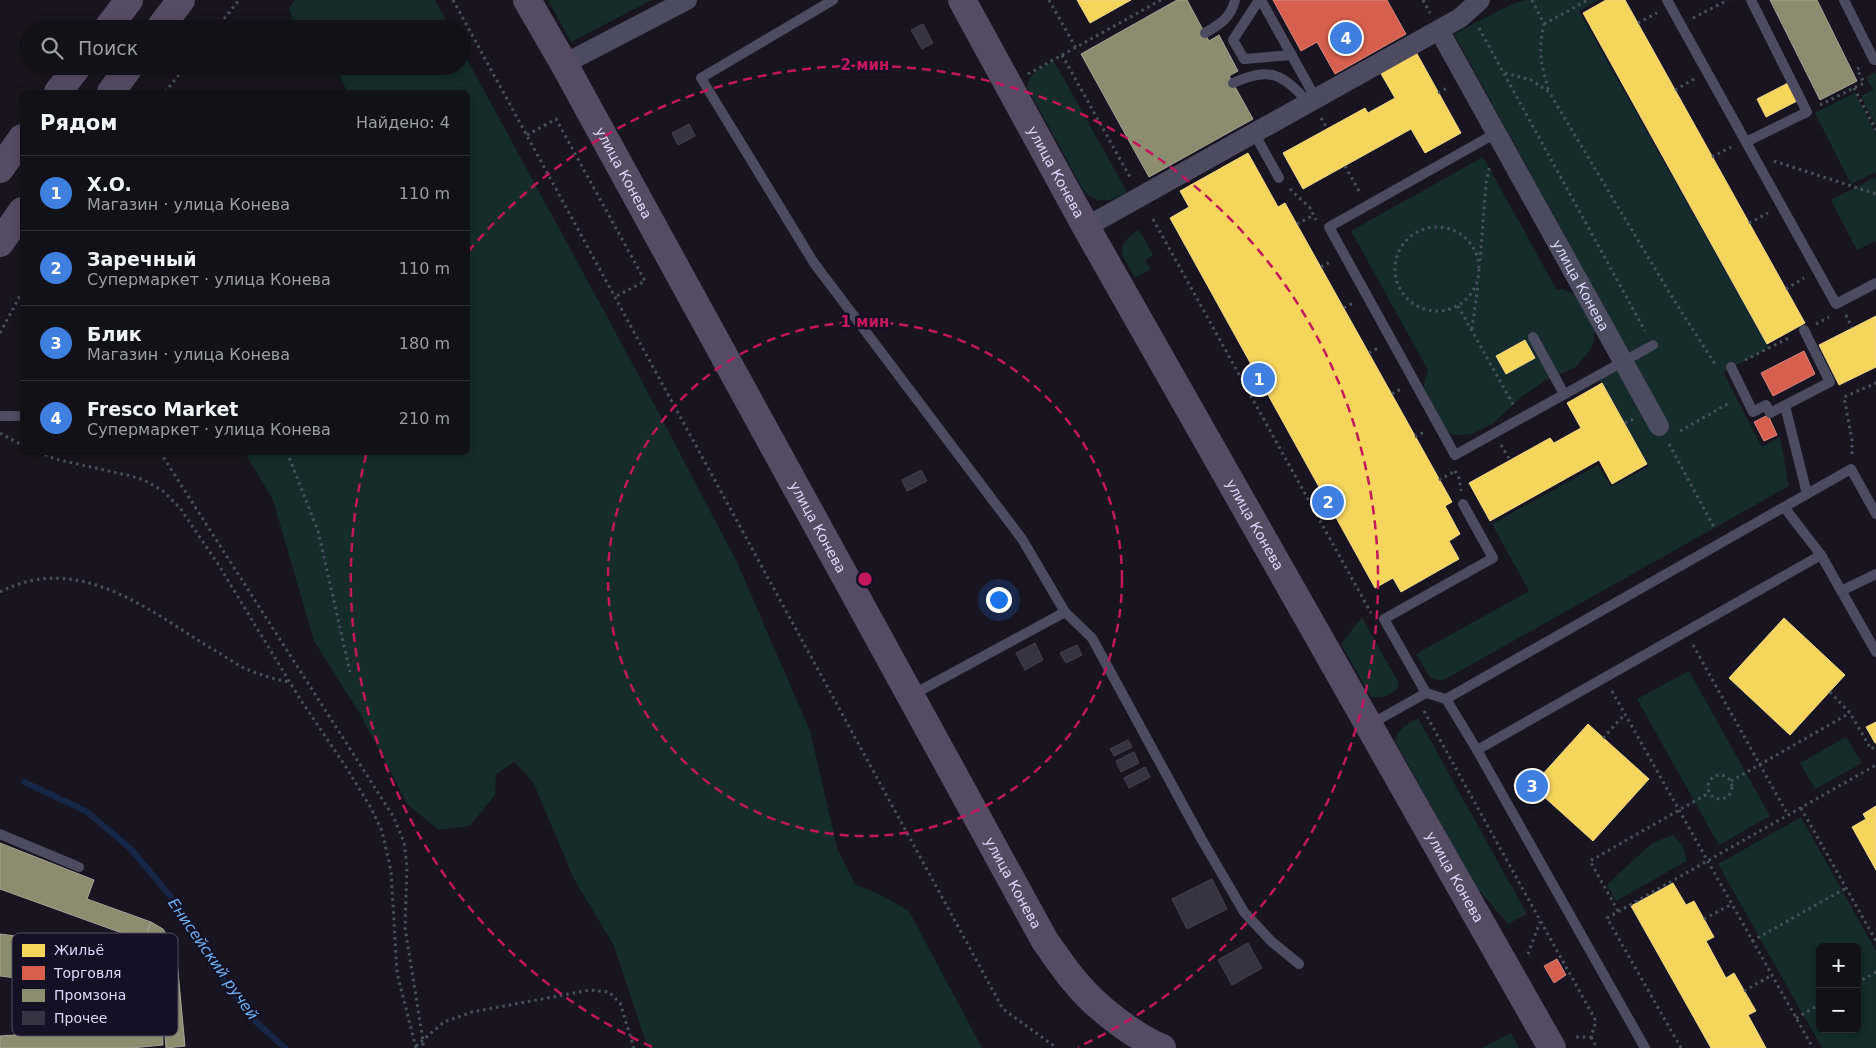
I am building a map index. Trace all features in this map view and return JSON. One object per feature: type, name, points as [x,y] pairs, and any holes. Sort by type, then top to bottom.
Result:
[{"type":"main road","points":[[114,20],[130,0]]},
{"type":"main road","points":[[165,20],[180,0]]},
{"type":"main road","name":"улица Конева","points":[[527,0],[564,64],[1045,941],[1078,986],[1113,1018],[1150,1043],[1162,1048]]},
{"type":"main road","name":"улица Конева","points":[[962,0],[1086,227],[1552,1048]]},
{"type":"main road","points":[[60,90],[71,75]]},
{"type":"main road","points":[[112,90],[123,75]]},
{"type":"main road","points":[[0,169],[20,141]]},
{"type":"main road","points":[[0,243],[20,214]]},
{"type":"street","points":[[564,64],[687,0]]},
{"type":"street","points":[[1086,227],[1254,133],[1315,106],[1460,18],[1480,0]]},
{"type":"street","name":"улица Конева","points":[[1439,30],[1663,432]]},
{"type":"lane","points":[[833,0],[701,78],[814,263],[1022,539],[1065,612],[1092,638],[1202,840],[1244,912],[1272,942],[1299,964]]},
{"type":"lane","points":[[1205,33],[1223,22],[1233,11],[1236,0]]},
{"type":"lane","points":[[1292,55],[1244,59],[1233,40],[1260,0],[1292,55],[1315,106]]},
{"type":"lane","points":[[1667,0],[1836,304],[1876,283]]},
{"type":"lane","points":[[1746,142],[1807,112],[1751,0]]},
{"type":"lane","points":[[1844,0],[1875,60]]},
{"type":"lane","points":[[1233,83],[1252,75],[1266,74],[1284,78],[1315,106]]},
{"type":"lane","points":[[1254,133],[1279,178]]},
{"type":"lane","points":[[1496,133],[1328,227],[1455,455],[1652,345]]},
{"type":"lane","points":[[1731,368],[1753,412],[1766,405],[1770,413],[1785,406],[1830,382],[1804,330]]},
{"type":"lane","points":[[1532,337],[1564,394]]},
{"type":"lane","points":[[1785,406],[1807,494]]},
{"type":"lane","points":[[0,416],[20,416]]},
{"type":"lane","points":[[1368,726],[1422,696],[1446,698],[1851,469],[1876,514]]},
{"type":"lane","points":[[1422,696],[1384,618],[1493,558],[1463,504]]},
{"type":"lane","points":[[1784,507],[1821,555],[1876,652]]},
{"type":"lane","points":[[1477,750],[1821,555]]},
{"type":"lane","points":[[1841,591],[1876,574]]},
{"type":"lane","points":[[911,696],[1065,612]]},
{"type":"lane","points":[[1446,698],[1645,1048]]},
{"type":"lane","points":[[0,834],[79,867]]},
{"type":"path","points":[[223,20],[239,0]]},
{"type":"path","points":[[453,0],[464,20]]},
{"type":"path","points":[[1049,0],[1076,48]]},
{"type":"path","points":[[1008,84],[1161,0]]},
{"type":"path","points":[[1532,0],[1544,24],[1539,42],[1542,65],[1549,92],[1672,297],[1718,368],[1731,368],[1804,330]]},
{"type":"path","points":[[1544,24],[1588,0]]},
{"type":"path","points":[[1680,24],[1728,0]]},
{"type":"path","points":[[1638,24],[1657,13]]},
{"type":"path","points":[[1460,18],[1481,29],[1652,345]]},
{"type":"path","points":[[470,31],[1003,1009],[1058,1048]]},
{"type":"path","points":[[1062,55],[1135,187]]},
{"type":"path","points":[[1807,112],[1864,83],[1857,69],[1875,60]]},
{"type":"path","points":[[1505,73],[1531,80],[1549,92]]},
{"type":"path","points":[[168,90],[179,75]]},
{"type":"path","points":[[1675,90],[1694,79]]},
{"type":"path","points":[[1854,88],[1876,130]]},
{"type":"path","points":[[1315,106],[1327,128]]},
{"type":"path","points":[[527,135],[556,119],[645,280],[615,297]]},
{"type":"path","points":[[1472,330],[1479,277],[1486,183],[1496,133]]},
{"type":"path","points":[[1712,157],[1731,146],[1876,194]]},
{"type":"path","points":[[1345,166],[1363,198]]},
{"type":"path","points":[[1279,178],[1310,208]]},
{"type":"path","points":[[1749,223],[1768,213]]},
{"type":"path","points":[[1297,224],[1314,215]]},
{"type":"path","points":[[1153,220],[1362,596]]},
{"type":"path","points":[[1479,277],[1475,289],[1468,299],[1458,306],[1447,310],[1435,311],[1412,303],[1398,284],[1395,272],[1396,260],[1400,249],[1407,239],[1428,227],[1440,226],[1452,229],[1467,239],[1477,254],[1480,265]]},
{"type":"path","points":[[1321,267],[1329,262]]},
{"type":"path","points":[[1786,288],[1804,278]]},
{"type":"path","points":[[0,333],[20,296]]},
{"type":"path","points":[[1344,308],[1352,304]]},
{"type":"path","points":[[1458,306],[1521,419]]},
{"type":"path","points":[[1843,310],[1852,328]]},
{"type":"path","points":[[1369,353],[1376,349]]},
{"type":"path","points":[[1851,469],[1852,440],[1844,397],[1876,383]]},
{"type":"path","points":[[1392,394],[1400,390]]},
{"type":"path","points":[[1722,542],[1663,432],[1744,394]]},
{"type":"path","points":[[1625,423],[1633,419]]},
{"type":"path","points":[[1415,437],[1423,432]]},
{"type":"path","points":[[0,433],[20,445]]},
{"type":"path","points":[[1504,449],[1510,460]]},
{"type":"path","points":[[46,455],[144,480],[163,491],[180,508],[218,564],[290,682],[346,767],[371,808],[382,831],[391,870],[397,973],[416,1047],[444,1022],[472,1012],[590,990],[609,992],[620,1004],[634,1048]]},
{"type":"path","points":[[162,455],[393,816],[404,842],[407,866],[405,928],[424,1040],[423,1048]]},
{"type":"path","points":[[289,455],[318,531],[350,672]]},
{"type":"path","points":[[1439,480],[1455,471]]},
{"type":"path","points":[[0,592],[15,585],[44,578],[77,580],[106,588],[143,605],[240,666],[270,678],[290,682]]},
{"type":"path","points":[[1685,632],[1788,815]]},
{"type":"path","points":[[1604,678],[1813,1048]]},
{"type":"path","points":[[1830,692],[1850,713],[1871,749],[1876,746]]},
{"type":"path","points":[[1422,696],[1540,922],[1596,1021],[1591,1037],[1597,1048]]},
{"type":"path","points":[[1731,780],[1850,713]]},
{"type":"path","points":[[1603,738],[1625,714]]},
{"type":"path","points":[[1680,1048],[1607,918],[1876,766]]},
{"type":"path","points":[[1720,774],[1727,776],[1731,780],[1733,787],[1731,793],[1726,798],[1714,798],[1710,793],[1708,787],[1710,780],[1714,776],[1720,774]]},
{"type":"path","points":[[1520,785],[1532,786]]},
{"type":"path","points":[[1618,911],[1590,861],[1710,793]]},
{"type":"path","points":[[1801,808],[1876,941]]},
{"type":"path","points":[[1752,941],[1846,888]]},
{"type":"path","points":[[1704,920],[1732,904]]},
{"type":"path","points":[[1532,961],[1528,953],[1540,922]]},
{"type":"path","points":[[1861,981],[1876,972]]},
{"type":"path","points":[[1744,991],[1772,975]]},
{"type":"path","points":[[1796,1018],[1816,1006]]},
{"type":"path","points":[[1570,1028],[1575,1037],[1591,1037]]},
{"type":"green space","points":[[295,0],[435,0],[446,20],[293,20],[289,8]]},
{"type":"green space","points":[[548,0],[652,0],[571,42]]},
{"type":"green space","points":[[1526,0],[1598,0],[1579,11],[1769,348],[1723,372],[1762,447],[1780,437],[1789,486],[1442,681],[1430,678],[1416,654],[1529,591],[1492,524],[1598,465],[1611,487],[1649,466],[1599,378],[1622,365],[1656,432],[1669,425],[1454,34],[1512,4]]},
{"type":"green space","points":[[1052,62],[1055,63],[1127,192],[1110,200],[1100,200],[1095,199],[1084,191],[1027,87],[1033,74]]},
{"type":"green space","points":[[470,65],[636,370],[737,562],[810,731],[838,851],[855,884],[883,896],[909,911],[982,1048],[648,1048],[614,946],[574,879],[533,782],[514,762],[496,774],[495,795],[470,826],[439,830],[408,805],[360,714],[314,641],[273,500],[246,455],[470,455],[470,90],[346,90],[340,75],[470,75]]},
{"type":"green space","points":[[1876,72],[1876,126],[1861,96],[1873,90],[1866,77]]},
{"type":"green space","points":[[1855,93],[1876,134],[1876,172],[1851,184],[1815,113]]},
{"type":"green space","points":[[1483,157],[1557,290],[1562,289],[1577,295],[1596,326],[1590,350],[1575,368],[1546,380],[1521,397],[1494,423],[1472,434],[1453,435],[1434,424],[1422,405],[1428,370],[1351,231]]},
{"type":"green space","points":[[1876,177],[1876,241],[1857,250],[1831,200]]},
{"type":"green space","points":[[1139,230],[1153,255],[1145,260],[1151,269],[1135,278],[1124,257],[1122,247],[1130,236]]},
{"type":"green space","points":[[1362,617],[1398,682],[1398,688],[1386,696],[1371,697],[1341,644]]},
{"type":"green space","points":[[1689,671],[1770,816],[1719,845],[1637,699]]},
{"type":"green space","points":[[1418,718],[1527,914],[1508,924],[1476,887],[1395,741],[1400,730]]},
{"type":"green space","points":[[1846,737],[1862,763],[1815,789],[1800,763]]},
{"type":"green space","points":[[1801,817],[1876,951],[1876,1048],[1822,1048],[1718,864]]},
{"type":"green space","points":[[1673,835],[1683,846],[1687,861],[1616,901],[1607,885],[1652,843]]},
{"type":"green space","points":[[1511,1033],[1519,1048],[1482,1048]]},
{"type":"building: Жильё","points":[[1077,0],[1131,0],[1090,23]]},
{"type":"building: Жильё","points":[[1606,0],[1625,0],[1805,323],[1767,344],[1583,13]]},
{"type":"building: Жильё","points":[[1416,52],[1461,133],[1425,153],[1411,129],[1303,189],[1283,153],[1365,108],[1368,113],[1395,98],[1380,72]]},
{"type":"building: Жильё","points":[[1788,83],[1797,101],[1766,117],[1757,99]]},
{"type":"building: Жильё","points":[[1248,153],[1278,207],[1285,203],[1452,502],[1445,506],[1460,534],[1449,541],[1459,559],[1401,592],[1393,578],[1375,588],[1170,218],[1189,207],[1180,191]]},
{"type":"building: Жильё","points":[[1876,316],[1876,367],[1839,385],[1819,345]]},
{"type":"building: Жильё","points":[[1525,340],[1535,358],[1506,374],[1496,356]]},
{"type":"building: Жильё","points":[[1602,383],[1647,464],[1612,484],[1599,460],[1490,521],[1469,483],[1550,438],[1554,443],[1581,428],[1567,403]]},
{"type":"building: Жильё","points":[[1784,618],[1845,675],[1790,735],[1729,678]]},
{"type":"building: Жильё","points":[[1876,722],[1876,743],[1875,743],[1866,727]]},
{"type":"building: Жильё","points":[[1588,724],[1649,779],[1593,841],[1532,786]]},
{"type":"building: Жильё","points":[[1876,806],[1876,870],[1852,827],[1866,819],[1863,814]]},
{"type":"building: Жильё","points":[[1673,883],[1686,905],[1694,901],[1714,937],[1706,941],[1726,978],[1734,973],[1756,1011],[1748,1015],[1766,1048],[1711,1048],[1631,906]]},
{"type":"building: Торговля","points":[[1273,0],[1387,0],[1406,34],[1335,74],[1317,42],[1301,51]]},
{"type":"building: Торговля","points":[[1804,351],[1815,374],[1773,396],[1761,373]]},
{"type":"building: Торговля","points":[[1768,415],[1777,435],[1764,441],[1754,422]]},
{"type":"building: Торговля","points":[[1557,959],[1566,975],[1554,983],[1544,966]]},
{"type":"building: Промзона","points":[[1177,0],[1187,0],[1209,41],[1219,35],[1238,71],[1229,76],[1253,119],[1149,177],[1081,54]]},
{"type":"building: Промзона","points":[[1770,0],[1817,0],[1857,81],[1820,100]]},
{"type":"building: Промзона","points":[[0,843],[94,880],[87,899],[151,922],[147,933],[122,933],[0,889]]},
{"type":"building: Промзона","points":[[151,922],[163,929],[165,933],[147,933]]},
{"type":"building: Промзона","points":[[0,934],[12,936],[12,978],[0,976]]},
{"type":"building: Промзона","points":[[178,971],[185,1046],[166,1048],[165,1036],[178,1036]]},
{"type":"building: Промзона","points":[[0,1036],[163,1036],[163,1045],[131,1048],[0,1048]]},
{"type":"building: Прочее","points":[[923,24],[933,43],[922,49],[911,30]]},
{"type":"building: Прочее","points":[[689,124],[695,136],[678,145],[672,133]]},
{"type":"building: Прочее","points":[[921,470],[927,481],[907,491],[902,480]]},
{"type":"building: Прочее","points":[[1035,643],[1043,660],[1025,670],[1016,653]]},
{"type":"building: Прочее","points":[[1077,645],[1082,655],[1066,663],[1060,653]]},
{"type":"building: Прочее","points":[[1128,740],[1132,747],[1114,756],[1110,749]]},
{"type":"building: Прочее","points":[[1134,752],[1139,763],[1121,772],[1116,761]]},
{"type":"building: Прочее","points":[[1145,767],[1150,777],[1129,788],[1124,778]]},
{"type":"building: Прочее","points":[[1212,879],[1227,909],[1187,929],[1172,899]]},
{"type":"building: Прочее","points":[[1248,943],[1262,968],[1232,985],[1218,960]]},
{"type":"waterway","name":"Енисейский ручей","points":[[24,782],[86,811],[131,849],[182,910],[226,983],[255,1021],[285,1048]]},
{"type":"place","name":"Fresco Market","points":[[1346,38]]},
{"type":"place","name":"X.O.","points":[[1259,379]]},
{"type":"place","name":"Заречный","points":[[1328,502]]},
{"type":"place","name":"Блик","points":[[1532,786]]}]
